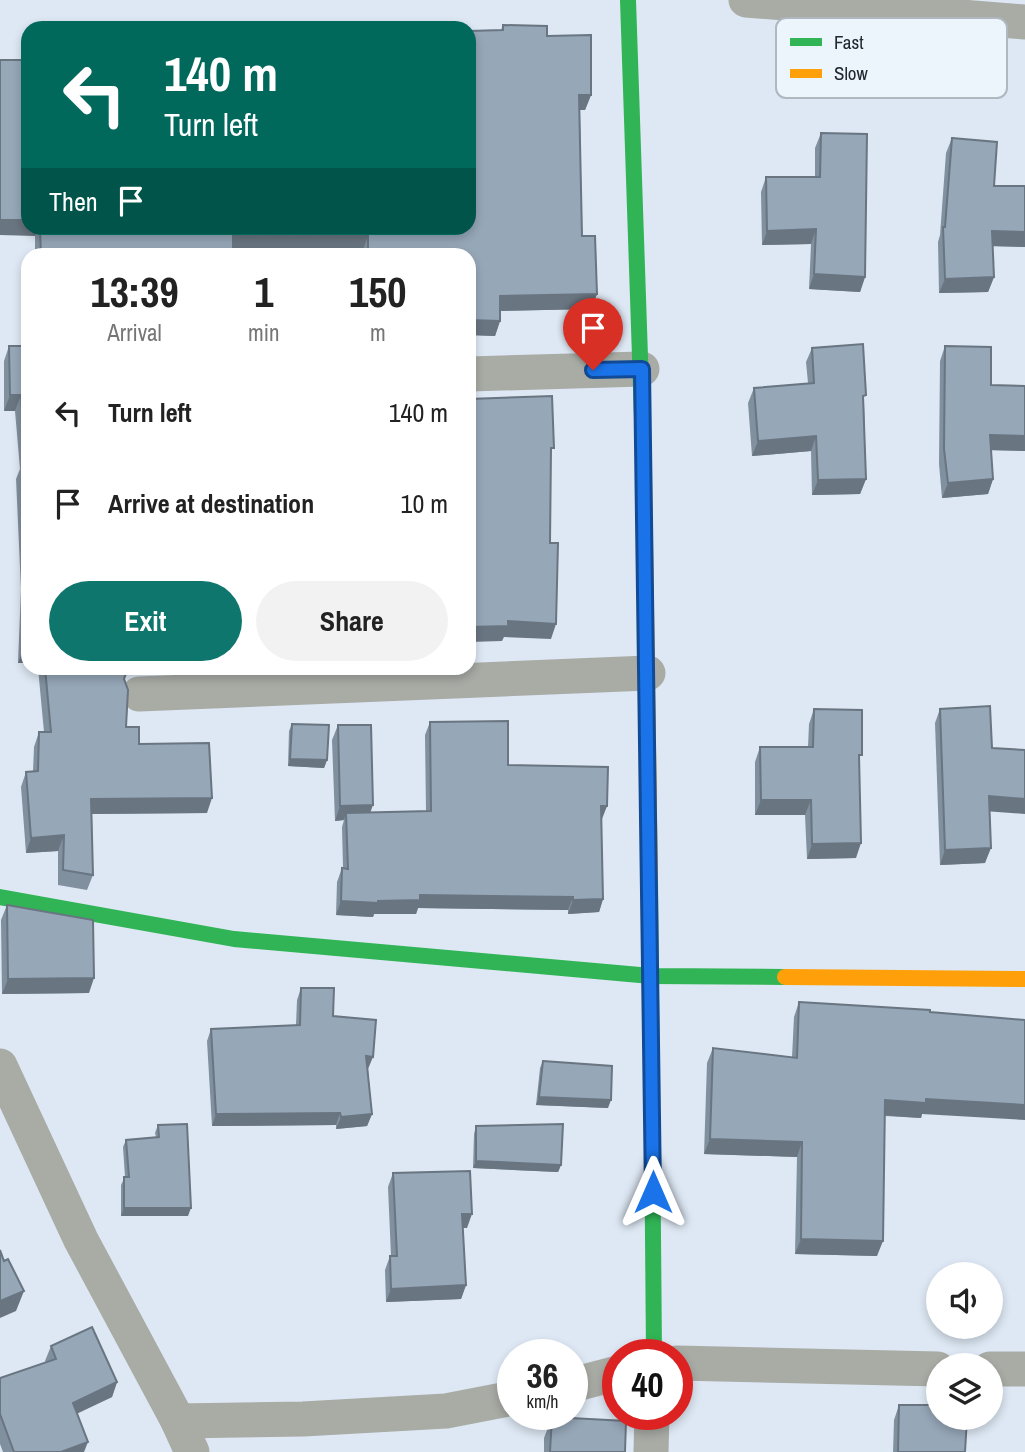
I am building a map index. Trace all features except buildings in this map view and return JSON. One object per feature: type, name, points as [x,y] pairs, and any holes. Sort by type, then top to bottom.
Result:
[{"type":"street","points":[[628,0],[642,369],[648,673],[654,1339]]},
{"type":"street","points":[[746,0],[974,18]]},
{"type":"street","points":[[1007,21],[1025,22]]},
{"type":"street","points":[[476,374],[642,369]]},
{"type":"street","points":[[139,694],[648,673]]},
{"type":"street","points":[[0,897],[234,939],[651,976],[1025,979]]},
{"type":"street","points":[[0,1066],[81,1240],[185,1436],[303,1419],[446,1411],[497,1401]]},
{"type":"street","points":[[693,1363],[926,1369]]},
{"type":"street","points":[[1003,1369],[1025,1369]]},
{"type":"street","points":[[651,1452],[652,1430]]},
{"type":"traffic: fast","points":[[628,0],[644,476]]},
{"type":"traffic: fast","points":[[650,878],[654,1339]]},
{"type":"traffic: fast","points":[[0,897],[234,939],[651,976],[785,977]]},
{"type":"traffic: slow","points":[[644,476],[650,878]]},
{"type":"traffic: slow","points":[[785,977],[1025,979]]},
{"type":"route","points":[[593,370],[642,369],[653,1192]]}]
